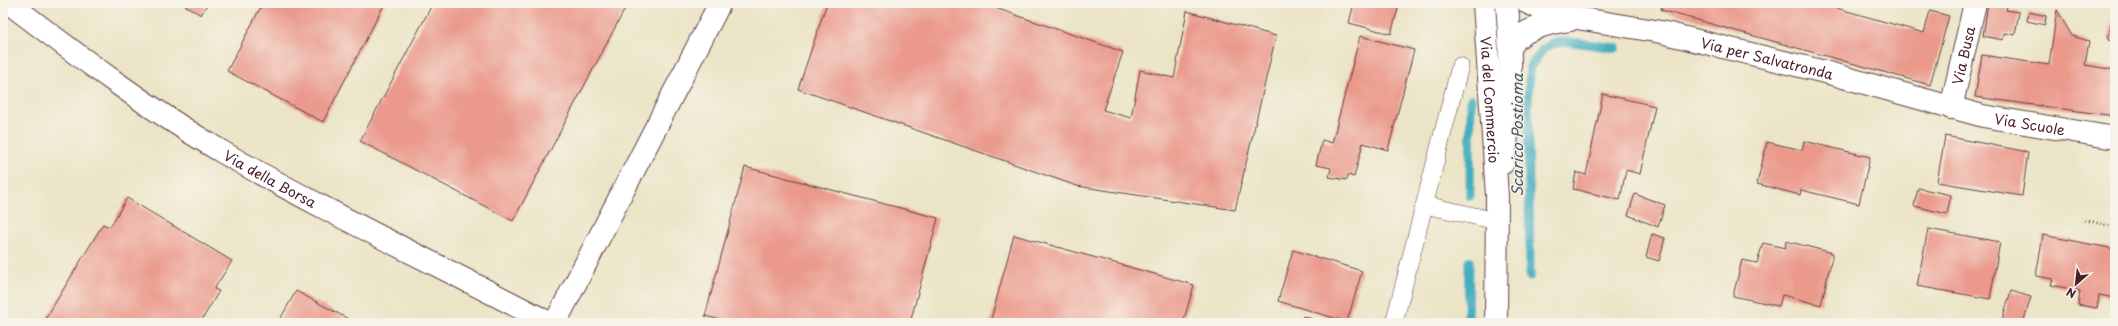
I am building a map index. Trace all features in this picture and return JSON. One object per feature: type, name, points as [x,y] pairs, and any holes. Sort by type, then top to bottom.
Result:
[{"type":"street","name":"Via della Borsa","points":[[9,3],[68,49],[223,152],[315,202],[549,323]]},
{"type":"street","points":[[555,323],[720,3]]},
{"type":"street","name":"Via del Commercio","points":[[1497,196],[1508,129],[1510,51],[1507,3]]},
{"type":"street","name":"Via per Salvatronda","points":[[1528,3],[1553,14],[1639,28],[1718,45],[1847,78],[1951,108]]},
{"type":"street","name":"Via Busa","points":[[1951,108],[1975,3]]},
{"type":"street","name":"Via del Commercio","points":[[1483,5],[1497,196],[1496,323]]},
{"type":"street","name":"Via per Salvatronda","points":[[1510,51],[1514,40],[1526,32],[1551,23],[1581,19]]},
{"type":"street","name":"Via Scuole","points":[[1951,108],[2003,121],[2113,138]]},
{"type":"lane","points":[[1394,323],[1460,66]]},
{"type":"lane","points":[[1425,205],[1497,221]]},
{"type":"path","points":[[2085,220],[2115,227]]},
{"type":"building","points":[[181,3],[208,3],[201,15]]},
{"type":"building","points":[[263,3],[385,3],[323,122],[227,71]]},
{"type":"building","points":[[433,3],[628,3],[513,221],[360,141]]},
{"type":"building","points":[[827,3],[981,3],[1123,52],[1103,110],[1131,118],[1140,70],[1174,78],[1187,11],[1276,36],[1235,210],[1077,186],[798,89]]},
{"type":"building","points":[[1354,3],[1392,3],[1399,5],[1391,34],[1349,23]]},
{"type":"building","points":[[1663,3],[1819,3],[1924,33],[1930,11],[1949,16],[1930,85],[1661,10]]},
{"type":"building","points":[[1988,3],[2008,3],[2006,10],[2019,12],[2015,35],[2004,33],[2003,40],[1983,36]]},
{"type":"building","points":[[2057,10],[2072,36],[2089,41],[2085,65],[2115,70],[2115,116],[1975,97],[1982,55],[2049,65]]},
{"type":"building","points":[[2115,11],[2115,41],[2108,40]]},
{"type":"building","points":[[2029,12],[2046,16],[2045,25],[2027,21]]},
{"type":"building","points":[[1360,36],[1414,50],[1388,150],[1363,143],[1354,177],[1348,175],[1347,180],[1329,177],[1331,168],[1316,165],[1322,140],[1332,143]]},
{"type":"building","points":[[1603,94],[1655,106],[1640,174],[1626,170],[1620,200],[1573,189],[1576,172],[1586,175]]},
{"type":"building","points":[[1945,136],[2028,152],[2022,196],[1937,182]]},
{"type":"building","points":[[1804,141],[1870,157],[1859,204],[1801,190],[1800,195],[1757,184],[1767,142],[1802,150]]},
{"type":"building","points":[[745,167],[938,218],[910,323],[732,323],[705,316]]},
{"type":"building","points":[[1918,188],[1951,195],[1947,214],[1914,206]]},
{"type":"building","points":[[1635,194],[1665,205],[1658,227],[1628,215]]},
{"type":"building","points":[[127,198],[232,261],[214,289],[219,291],[200,323],[43,323],[103,224],[110,227]]},
{"type":"building","points":[[1928,229],[2000,242],[1990,299],[1917,286]]},
{"type":"building","points":[[1652,234],[1665,238],[1659,261],[1646,257]]},
{"type":"building","points":[[1014,235],[1194,285],[1183,323],[990,323]]},
{"type":"building","points":[[2043,235],[2115,249],[2115,298],[2099,295],[2097,308],[2078,305],[2080,291],[2051,285],[2053,279],[2036,276]]},
{"type":"building","points":[[1786,241],[1833,253],[1821,305],[1782,295],[1779,306],[1733,296],[1742,260],[1757,263],[1763,243],[1785,248]]},
{"type":"building","points":[[1293,250],[1362,271],[1347,322],[1278,301]]},
{"type":"building","points":[[296,291],[356,323],[278,323]]},
{"type":"building","points":[[2011,291],[2031,297],[2023,323],[2012,323],[2002,320]]},
{"type":"building","points":[[1303,316],[1325,323],[1301,323]]},
{"type":"waterway","name":"Scarico Postioma","points":[[1530,276],[1528,100],[1530,67],[1543,49],[1552,44],[1565,41],[1616,48]]},
{"type":"waterway","points":[[1470,196],[1471,99]]},
{"type":"waterway","points":[[1468,323],[1469,261]]}]
